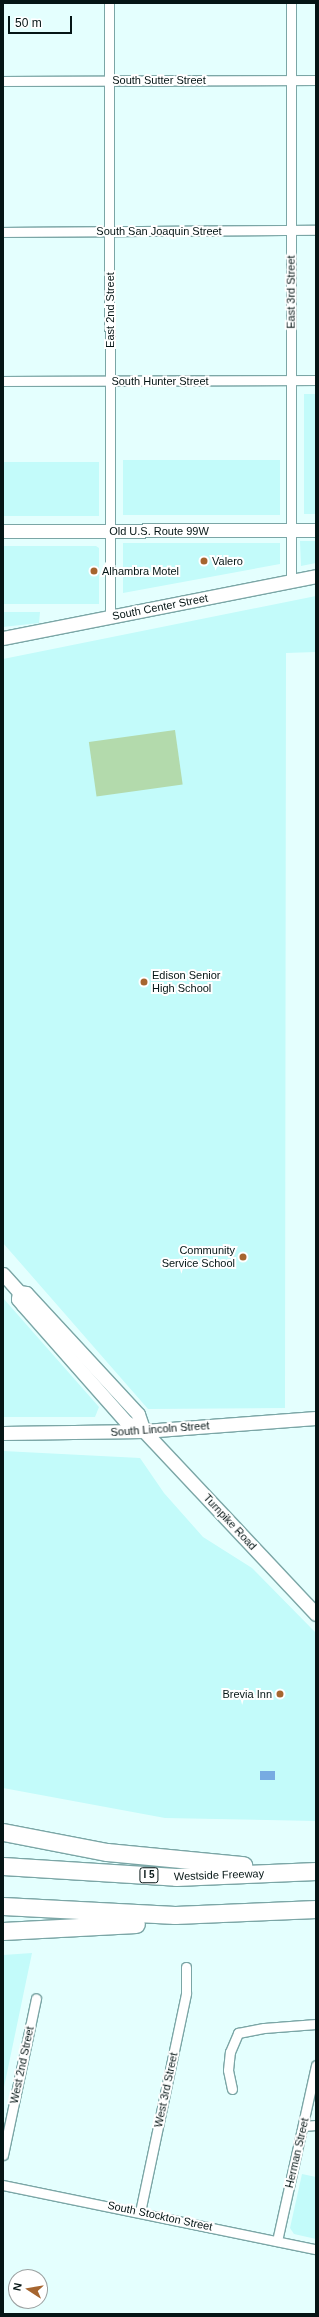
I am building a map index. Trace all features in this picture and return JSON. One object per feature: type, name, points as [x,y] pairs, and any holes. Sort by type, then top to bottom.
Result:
[{"type":"highway","points":[[3,1832],[107,1852],[294,1873]]},
{"type":"highway","name":"Westside Freeway","points":[[3,1866],[176,1877],[316,1871]]},
{"type":"highway","points":[[3,1906],[175,1915],[316,1909]]},
{"type":"highway","points":[[3,1931],[143,1924],[175,1915]]},
{"type":"street","name":"East 2nd Street","points":[[109,3],[110,617]]},
{"type":"street","name":"East 3rd Street","points":[[291,3],[291,580]]},
{"type":"street","name":"South Sutter Street","points":[[3,81],[316,80]]},
{"type":"street","name":"South San Joaquin Street","points":[[3,232],[316,230]]},
{"type":"street","name":"South Hunter Street","points":[[3,381],[316,380]]},
{"type":"street","name":"Old U.S. Route 99W","points":[[3,531],[316,530]]},
{"type":"street","name":"South Center Street","points":[[3,638],[316,576]]},
{"type":"street","name":"Turnpike Road","points":[[3,1274],[19,1292],[26,1293],[138,1414],[144,1431]]},
{"type":"street","name":"Turnpike Road","points":[[19,1292],[18,1299],[126,1422],[144,1431],[316,1614]]},
{"type":"street","name":"South Lincoln Street","points":[[3,1433],[144,1431],[316,1418]]},
{"type":"street","name":"West 3rd Street","points":[[140,2212],[186,1993],[186,1967]]},
{"type":"street","name":"West 2nd Street","points":[[3,2155],[36,1998]]},
{"type":"street","points":[[232,2088],[228,2070],[230,2052],[238,2033],[264,2028],[316,2024]]},
{"type":"street","name":"Herman Street","points":[[277,2241],[316,2065]]},
{"type":"street","points":[[303,2126],[316,2125]]},
{"type":"street","name":"South Stockton Street","points":[[3,2185],[316,2249]]},
{"type":"shaded area","points":[[304,394],[316,394],[316,514],[304,514]]},
{"type":"shaded area","points":[[123,460],[280,460],[280,515],[123,515]]},
{"type":"shaded area","points":[[3,462],[99,462],[99,516],[3,516]]},
{"type":"shaded area","points":[[300,541],[316,541],[316,563],[301,566]]},
{"type":"shaded area","points":[[123,543],[280,543],[280,564],[123,593]]},
{"type":"shaded area","points":[[3,546],[96,546],[99,548],[99,604],[3,604]]},
{"type":"shaded area","name":"Edison Senior High School","points":[[316,596],[316,652],[286,653],[285,1408],[148,1409],[3,1243],[3,659]]},
{"type":"shaded area","points":[[3,612],[40,612],[39,623],[3,627]]},
{"type":"shaded area","points":[[3,1298],[99,1407],[95,1417],[3,1417]]},
{"type":"shaded area","points":[[3,1451],[140,1458],[164,1493],[203,1537],[252,1568],[316,1633],[316,1821],[165,1818],[3,1788]]},
{"type":"shaded area","points":[[32,1953],[3,2092],[3,1955]]},
{"type":"shaded area","points":[[302,2174],[316,2177],[316,2239],[294,2234],[290,2228]]},
{"type":"green space","points":[[175,730],[183,784],[97,797],[89,742]]},
{"type":"water","points":[[260,1771],[275,1771],[275,1780],[260,1780]]},
{"type":"place","name":"Valero","points":[[204,561]]},
{"type":"place","name":"Alhambra Motel","points":[[94,571]]},
{"type":"place","name":"Edison Senior High School","points":[[144,982]]},
{"type":"place","name":"Community Service School","points":[[243,1257]]},
{"type":"place","name":"Brevia Inn","points":[[280,1694]]}]
